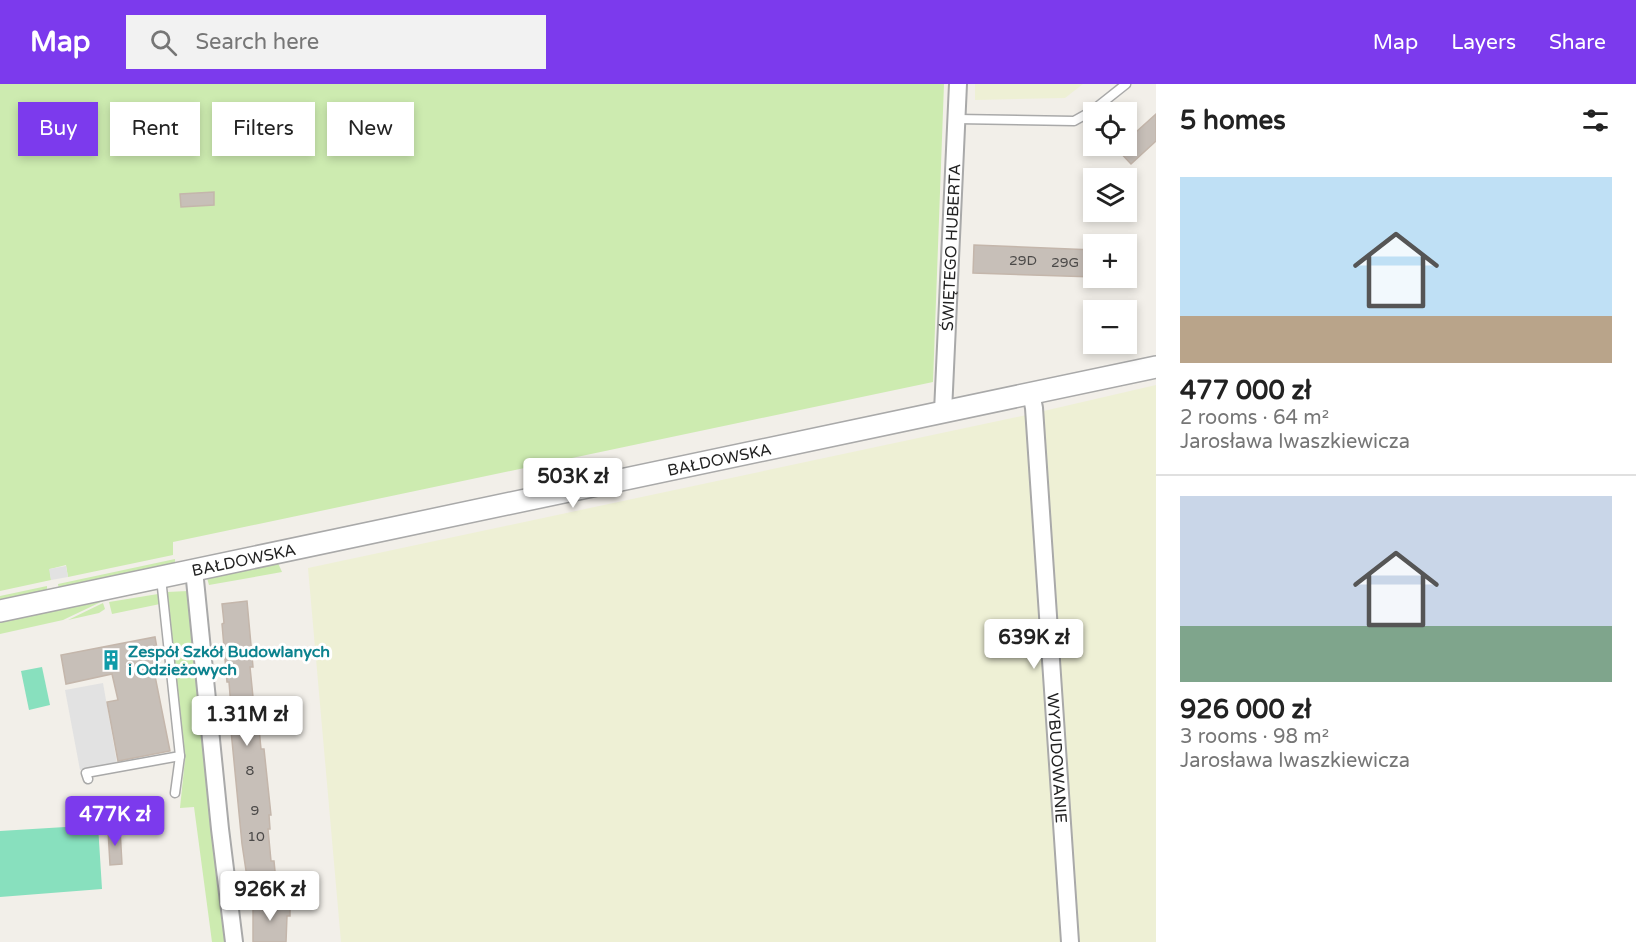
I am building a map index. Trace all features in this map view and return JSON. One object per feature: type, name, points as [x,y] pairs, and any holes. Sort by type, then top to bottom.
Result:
[{"type":"street","name":"ŚWIĘTEGO HUBERTA","points":[[943,412],[958,84]]},
{"type":"street","name":"BAŁDOWSKA","points":[[0,611],[1156,367]]},
{"type":"street","name":"WYBUDOWANIE","points":[[1031,393],[1034,408],[1070,942]]},
{"type":"street","points":[[194,570],[220,830],[234,942]]},
{"type":"lane","points":[[957,119],[1074,121],[1092,111],[1126,84]]},
{"type":"lane","points":[[161,577],[180,756],[175,793]]},
{"type":"lane","points":[[88,779],[86,773],[180,756]]},
{"type":"green space","points":[[0,84],[944,84],[933,382],[173,542],[173,555],[68,577],[66,565],[50,569],[51,580],[0,591]]},
{"type":"green space","points":[[975,84],[1083,84],[1065,98],[975,100]]},
{"type":"green space","points":[[1156,385],[1156,942],[341,942],[308,568],[1022,416]]},
{"type":"green space","points":[[175,559],[173,566],[59,590],[58,584]]},
{"type":"green space","points":[[278,563],[282,572],[209,585],[207,578],[210,575]]},
{"type":"green space","points":[[47,586],[44,592],[0,603],[0,596]]},
{"type":"green space","points":[[152,588],[155,590],[103,599],[63,620],[0,634],[0,622],[11,616]]},
{"type":"green space","points":[[188,591],[228,942],[212,942],[194,807],[180,808],[185,759],[167,592]]},
{"type":"green space","points":[[158,594],[160,604],[112,614],[109,602]]},
{"type":"green space","points":[[103,603],[105,609],[99,613],[68,620]]},
{"type":"green space","points":[[42,667],[50,705],[29,710],[21,671]]},
{"type":"green space","points":[[98,825],[102,889],[0,897],[0,831]]},
{"type":"shaded area","points":[[66,566],[68,577],[51,580],[49,569]]},
{"type":"shaded area","points":[[103,683],[117,763],[80,770],[65,690]]},
{"type":"building","points":[[1156,114],[1156,141],[1131,164],[1123,156],[1137,156],[1137,131]]},
{"type":"building","points":[[214,192],[214,205],[181,207],[180,194]]},
{"type":"building","points":[[974,245],[1083,250],[1083,277],[973,273]]},
{"type":"building","points":[[247,601],[253,667],[250,667],[253,697],[256,697],[261,749],[264,749],[271,815],[269,815],[270,829],[268,829],[271,861],[274,861],[276,881],[248,884],[242,844],[222,624],[224,623],[222,604]]},
{"type":"building","points":[[155,637],[160,665],[153,666],[170,751],[118,761],[107,702],[118,700],[112,674],[66,684],[61,655]]},
{"type":"building","points":[[120,829],[122,864],[110,865],[108,830]]},
{"type":"building","points":[[290,902],[286,942],[253,942],[253,903]]},
{"type":"place","name":"Zespół Szkół Budowlanych i Odzieżowych","points":[[111,660]]}]
